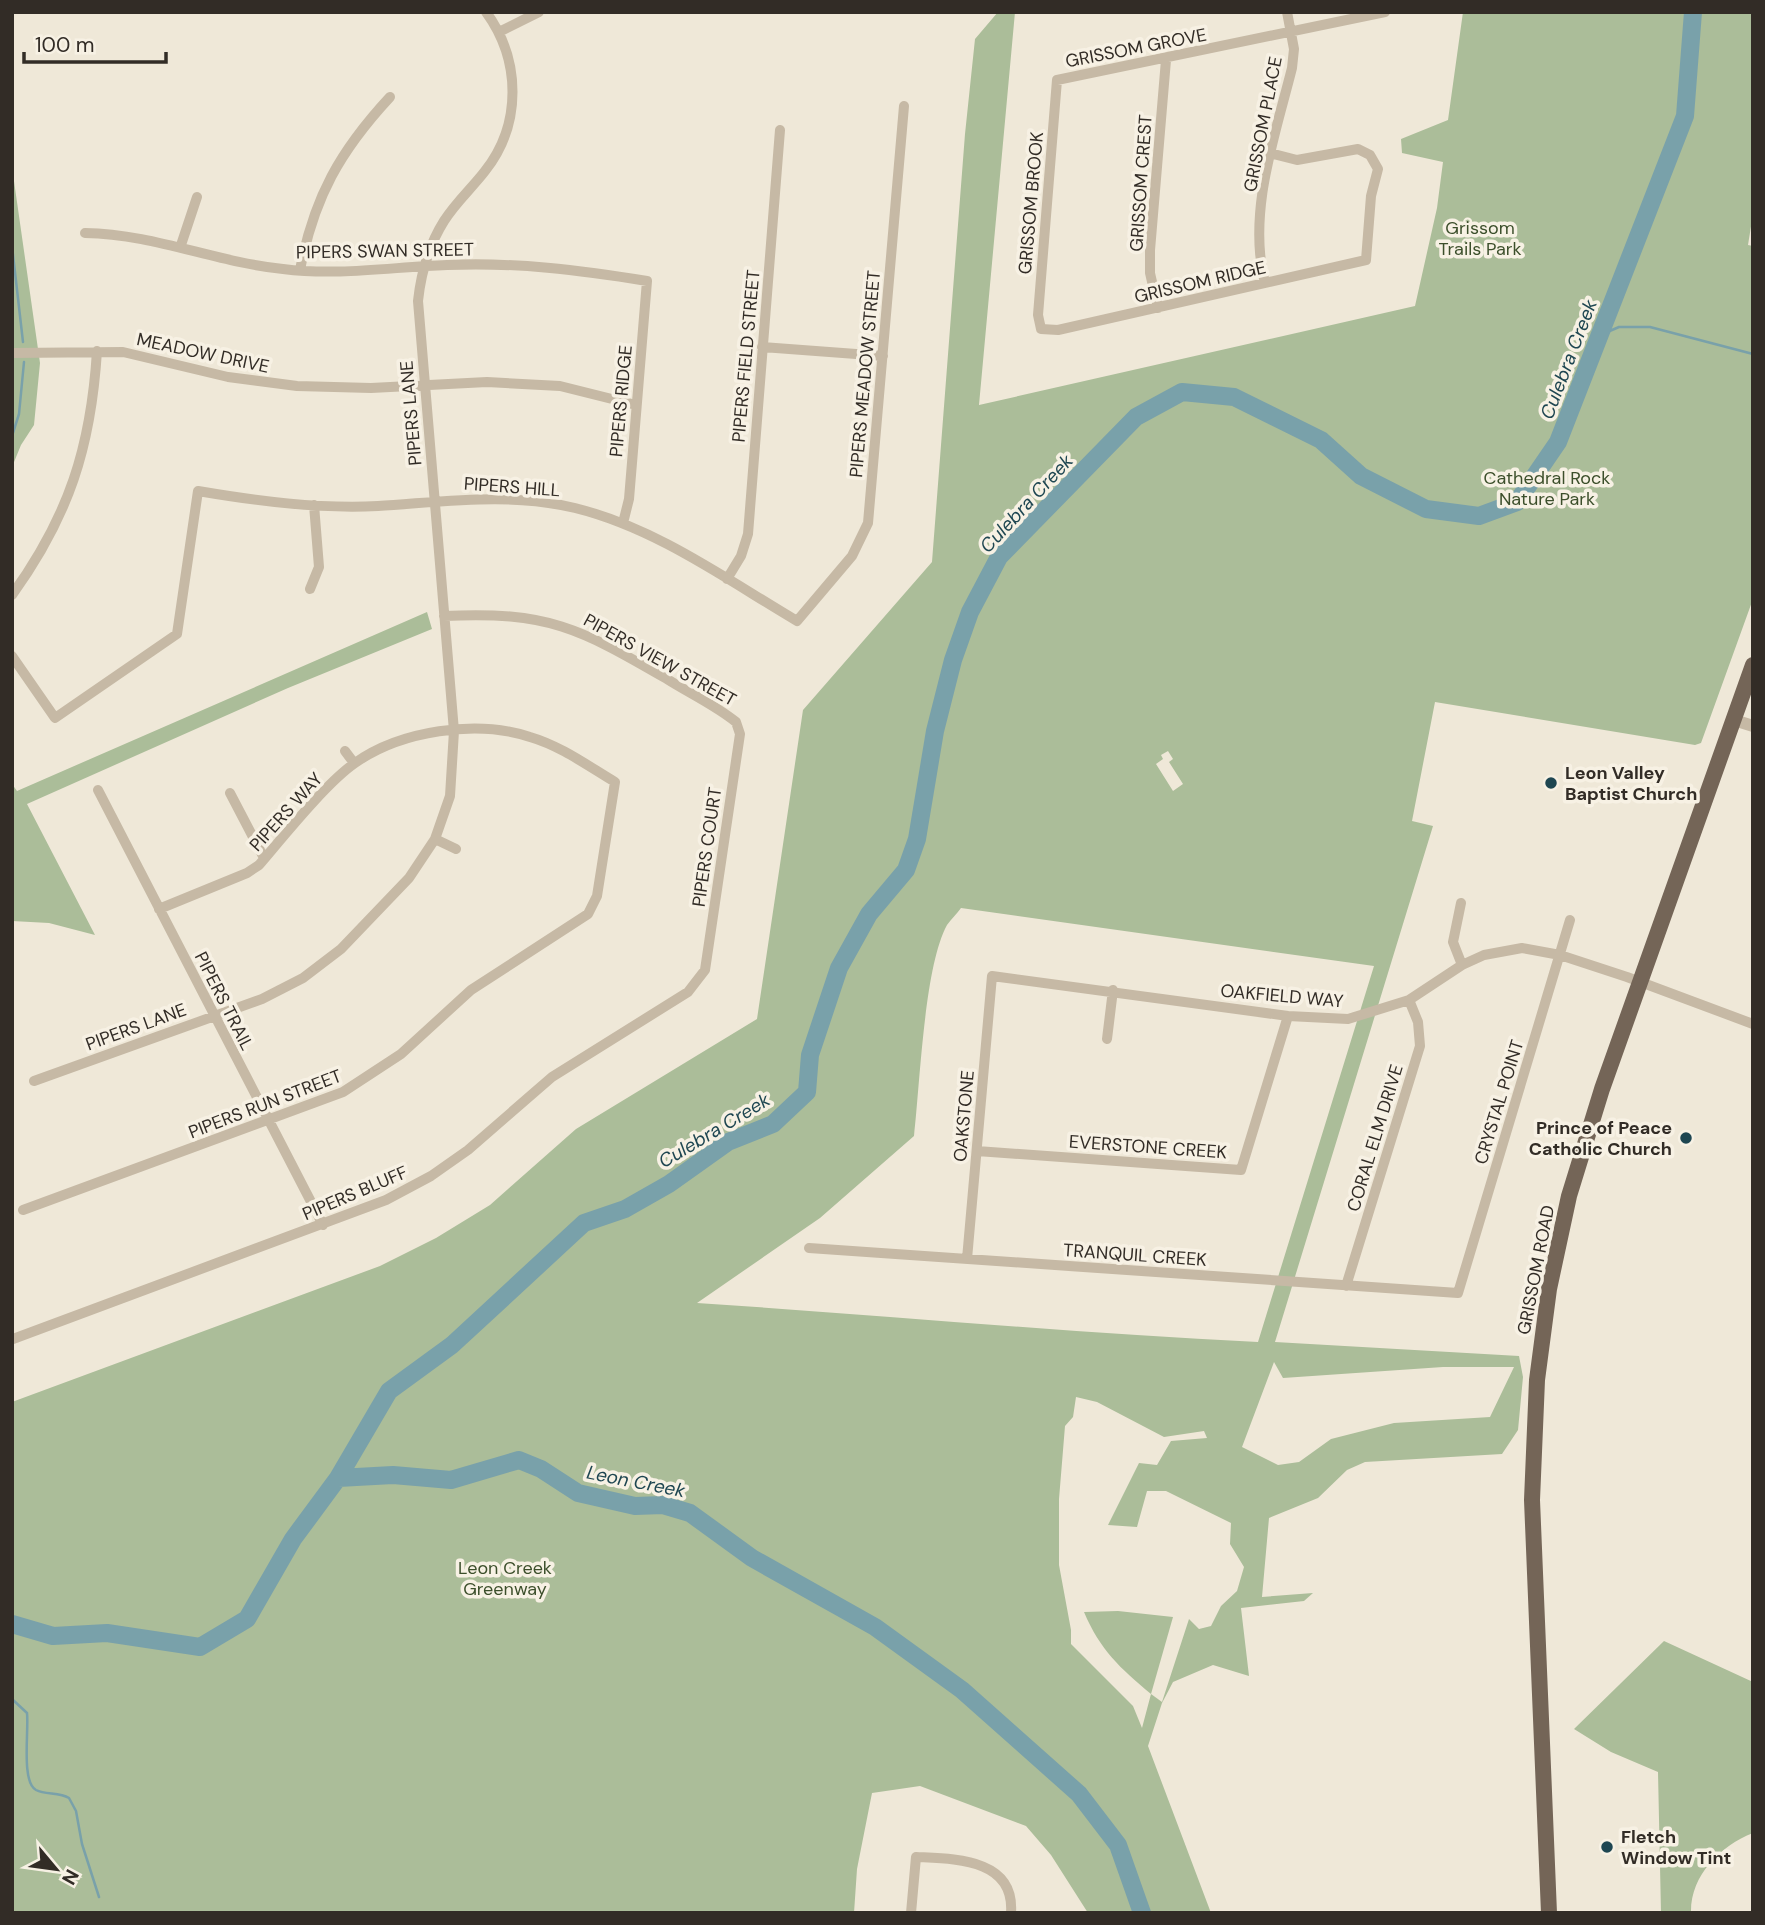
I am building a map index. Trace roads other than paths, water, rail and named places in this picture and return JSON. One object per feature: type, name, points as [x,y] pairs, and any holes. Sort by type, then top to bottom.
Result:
[{"type":"main road","name":"GRISSOM ROAD","points":[[1549,1913],[1532,1531],[1532,1458],[1539,1365],[1549,1289],[1569,1196],[1602,1089],[1742,712],[1753,665]]},
{"type":"street","name":"PIPERS LANE","points":[[34,1081],[262,999],[322,965],[409,878],[436,839],[450,796],[454,731],[418,310],[424,267],[445,219],[490,165],[507,130],[512,111],[513,80],[508,55],[486,12]]},
{"type":"street","points":[[499,33],[539,12]]},
{"type":"street","name":"GRISSOM PLACE","points":[[1265,284],[1259,260],[1270,153],[1292,68],[1292,32],[1287,12]]},
{"type":"street","name":"GRISSOM GROVE","points":[[1057,80],[1166,60],[1385,12]]},
{"type":"street","name":"GRISSOM CREST","points":[[1158,308],[1150,273],[1150,250],[1166,60]]},
{"type":"street","name":"GRISSOM BROOK","points":[[1041,328],[1038,315],[1057,80]]},
{"type":"street","points":[[300,270],[315,211],[327,183],[359,131],[390,97]]},
{"type":"street","name":"PIPERS MEADOW STREET","points":[[797,621],[852,556],[865,531],[904,106]]},
{"type":"street","name":"PIPERS FIELD STREET","points":[[727,579],[741,555],[748,534],[780,130]]},
{"type":"street","name":"GRISSOM RIDGE","points":[[1041,328],[1058,330],[1366,260],[1371,196],[1378,169],[1370,155],[1358,149],[1297,160],[1270,153]]},
{"type":"street","points":[[181,245],[197,197]]},
{"type":"street","name":"PIPERS SWAN STREET","points":[[85,233],[109,233],[181,245],[229,259],[300,270],[327,272],[514,264],[565,268],[647,281]]},
{"type":"street","name":"PIPERS RIDGE","points":[[623,523],[629,499],[647,281]]},
{"type":"street","points":[[762,347],[883,356]]},
{"type":"street","points":[[12,595],[51,536],[77,475],[94,394],[97,351]]},
{"type":"street","name":"MEADOW DRIVE","points":[[12,353],[97,351],[145,355],[228,377],[285,386],[371,388],[503,382],[560,386],[595,392],[636,405]]},
{"type":"street","name":"PIPERS HILL","points":[[12,656],[55,718],[177,634],[198,491],[314,505],[376,506],[493,498],[533,500],[573,507],[623,523],[727,579],[797,621]]},
{"type":"street","points":[[310,589],[319,567],[314,505]]},
{"type":"street","name":"PIPERS VIEW STREET","points":[[444,616],[498,614],[550,621],[576,629],[613,648],[736,722]]},
{"type":"street","points":[[1742,712],[1753,726]]},
{"type":"street","name":"PIPERS COURT","points":[[702,976],[740,734],[736,722]]},
{"type":"street","name":"PIPERS WAY","points":[[159,909],[247,873],[354,763],[396,741],[454,731],[496,730],[528,736],[559,749],[615,782],[594,906]]},
{"type":"street","points":[[345,751],[354,763]]},
{"type":"street","name":"PIPERS TRAIL","points":[[98,790],[323,1226]]},
{"type":"street","points":[[230,793],[264,858]]},
{"type":"street","points":[[436,839],[456,849]]},
{"type":"street","points":[[1461,903],[1453,942],[1462,965]]},
{"type":"street","name":"PIPERS RUN STREET","points":[[23,1210],[343,1093],[375,1074],[471,990],[579,923],[594,906]]},
{"type":"street","name":"CRYSTAL POINT","points":[[1458,1293],[1570,920]]},
{"type":"street","name":"OAKFIELD WAY","points":[[992,976],[1113,990],[1288,1016],[1348,1019],[1409,1000],[1462,965],[1484,955],[1522,948],[1560,955],[1641,981],[1753,1024]]},
{"type":"street","name":"PIPERS BLUFF","points":[[13,1339],[323,1226],[386,1200],[431,1176],[468,1150],[552,1077],[688,992],[702,976]]},
{"type":"street","name":"OAKSTONE","points":[[967,1259],[992,976]]},
{"type":"street","points":[[1107,1039],[1113,990]]},
{"type":"street","name":"CORAL ELM DRIVE","points":[[1346,1286],[1420,1046],[1418,1022],[1409,1000]]},
{"type":"street","name":"EVERSTONE CREEK","points":[[976,1151],[1241,1170],[1288,1016]]},
{"type":"street","name":"TRANQUIL CREEK","points":[[809,1248],[1458,1293]]},
{"type":"street","points":[[912,1913],[916,1857],[967,1860],[984,1866],[1004,1885],[1010,1899],[1011,1913]]},
{"type":"waterway","name":"Culebra Creek","points":[[12,1624],[53,1636],[107,1633],[200,1647],[247,1619],[293,1539],[338,1478],[389,1391],[452,1345],[584,1223],[625,1209],[669,1184],[728,1142],[773,1124],[807,1092],[810,1055],[839,968],[869,914],[906,870],[917,839],[935,731],[953,660],[970,612],[999,557],[1136,417],[1182,392],[1234,397],[1321,440],[1361,476],[1426,509],[1479,516],[1517,502],[1558,442],[1685,116],[1693,12]]},
{"type":"waterway","points":[[12,246],[23,342]]},
{"type":"waterway","points":[[1598,336],[1619,327],[1650,327],[1753,354]]},
{"type":"waterway","points":[[12,436],[19,414],[24,362]]},
{"type":"waterway","name":"Leon Creek","points":[[338,1478],[393,1475],[451,1480],[519,1460],[541,1469],[578,1493],[635,1506],[663,1505],[690,1513],[752,1558],[875,1627],[962,1690],[1079,1794],[1118,1845],[1142,1913]]},
{"type":"waterway","points":[[12,1699],[27,1713],[27,1767],[31,1785],[40,1792],[69,1798],[76,1811],[82,1844],[99,1897]]},
{"type":"place","name":"Leon Valley Baptist Church","points":[[1551,783]]},
{"type":"place","name":"Prince of Peace Catholic Church","points":[[1686,1138]]},
{"type":"place","name":"Fletch Window Tint","points":[[1607,1847]]},
{"type":"park label","name":"Grissom Trails Park","points":[[1480,238]]},
{"type":"park label","name":"Cathedral Rock Nature Park","points":[[1547,488]]},
{"type":"park label","name":"Leon Creek Greenway","points":[[505,1578]]}]
